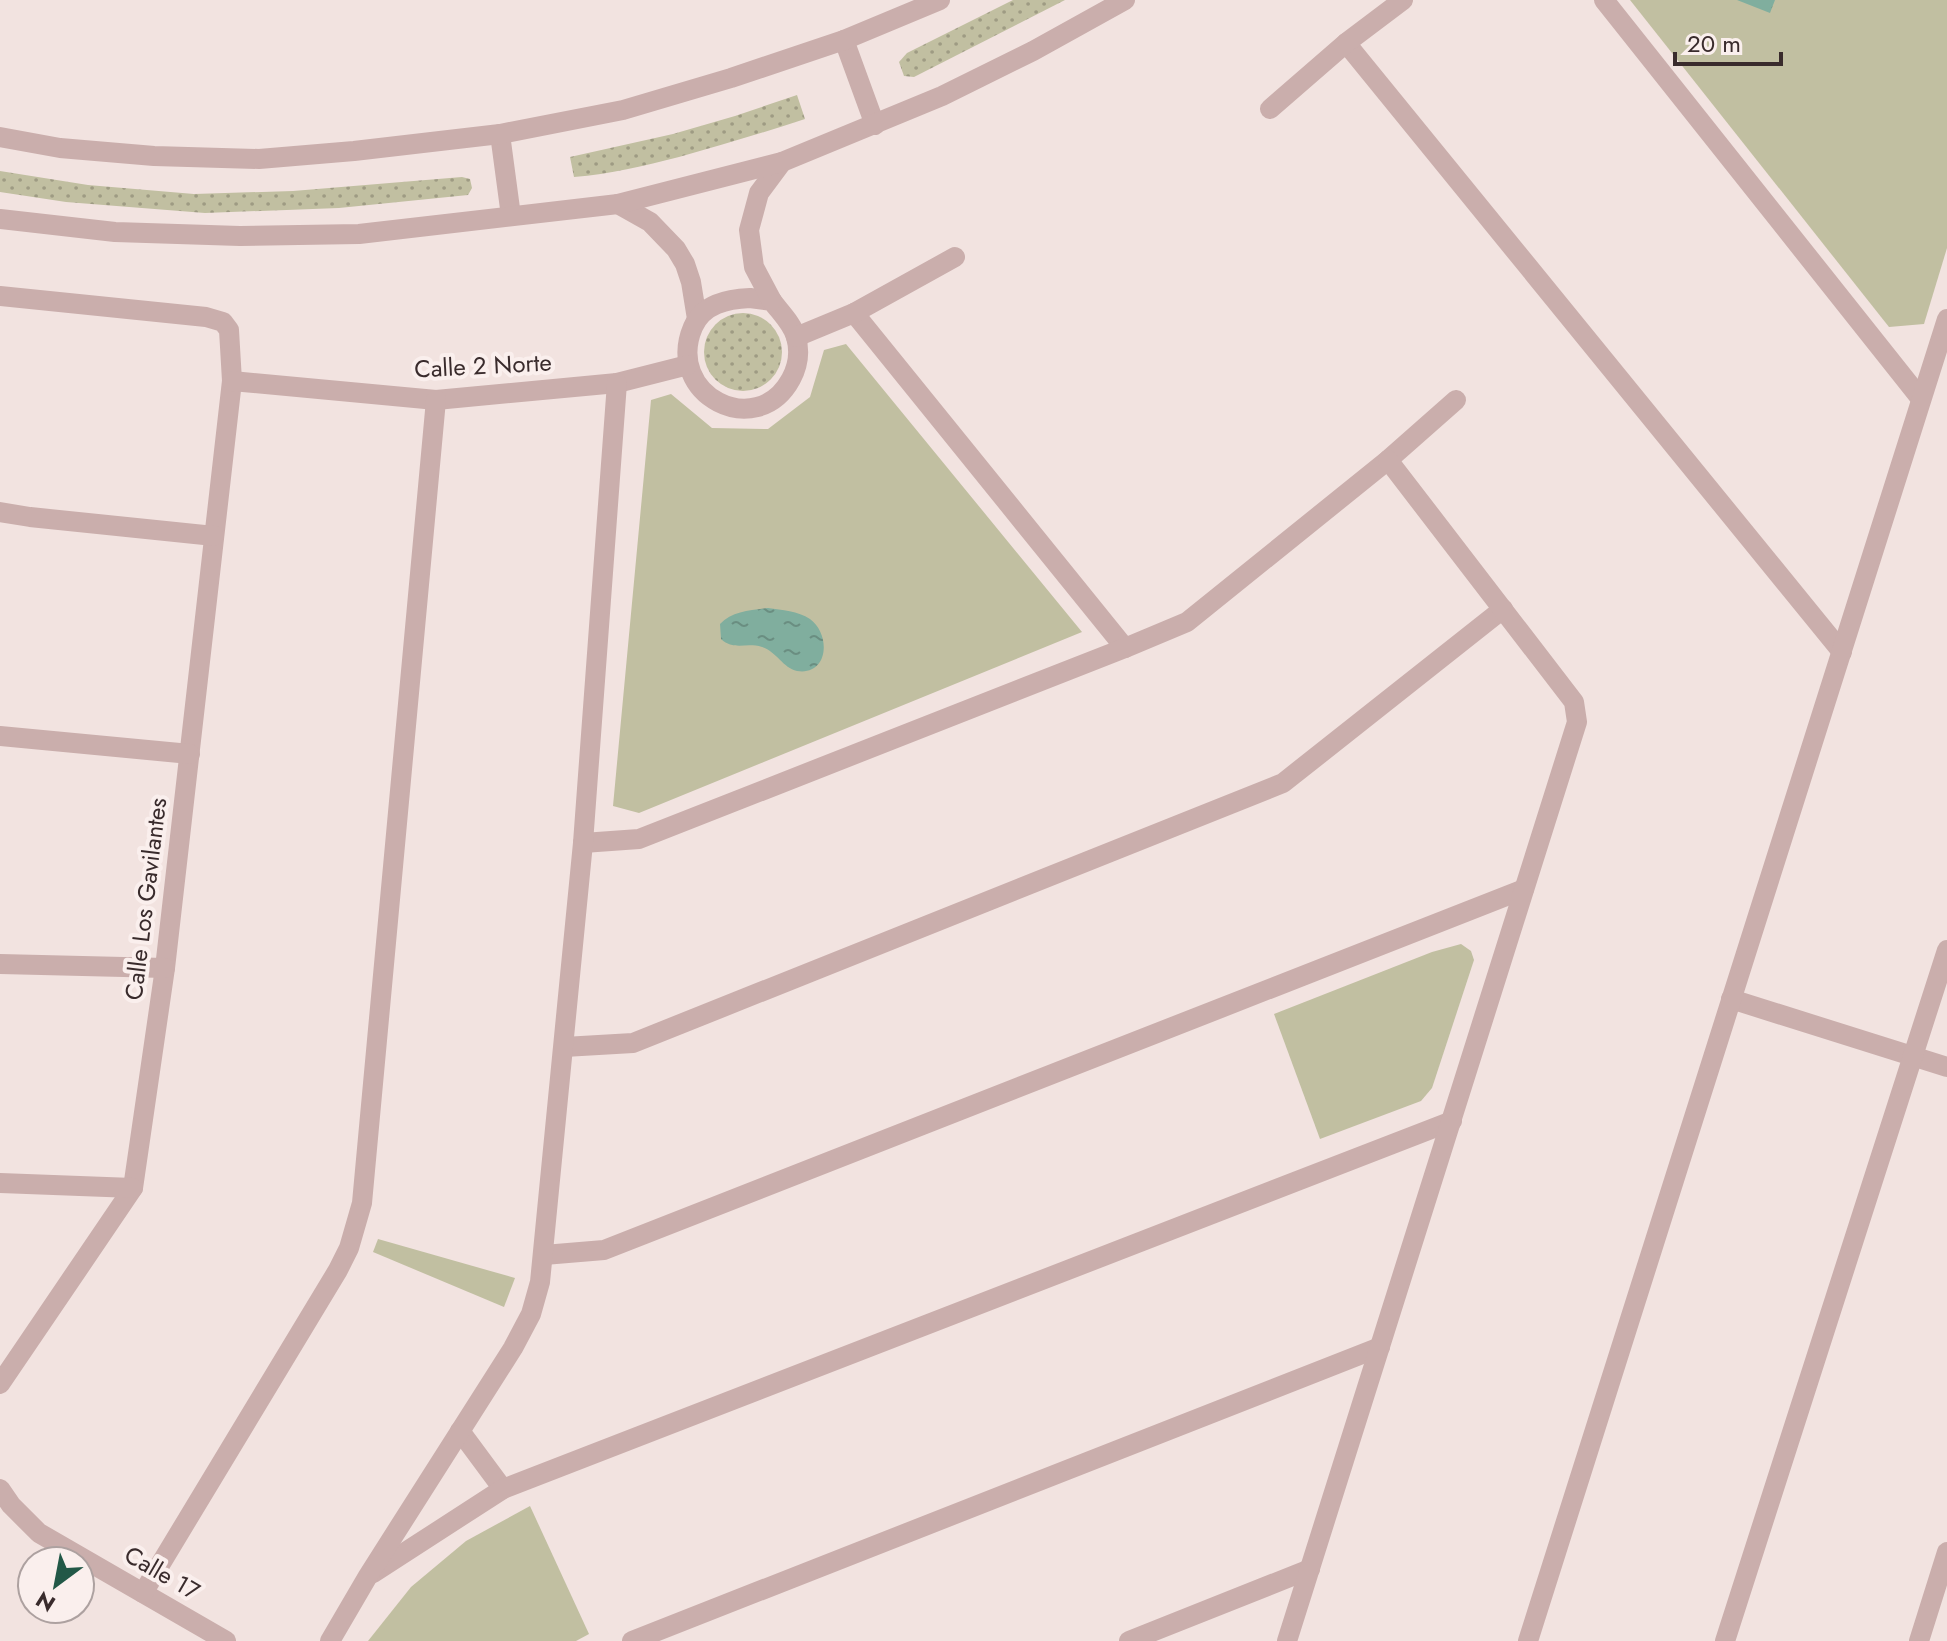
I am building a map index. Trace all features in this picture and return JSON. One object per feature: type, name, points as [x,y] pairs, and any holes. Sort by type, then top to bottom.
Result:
[{"type":"street","points":[[0,137],[60,148],[154,156],[259,159],[500,134],[623,110],[731,78],[844,40],[940,0]]},
{"type":"street","points":[[0,219],[115,232],[240,236],[359,234],[618,204],[782,162],[875,125],[1033,51],[1125,0]]},
{"type":"street","points":[[1270,109],[1346,43],[1403,0]]},
{"type":"street","points":[[1604,0],[1921,399]]},
{"type":"street","points":[[844,40],[875,125]]},
{"type":"street","points":[[1346,43],[1842,652]]},
{"type":"street","points":[[500,134],[511,216]]},
{"type":"street","points":[[618,204],[650,222],[676,249],[685,264],[697,319],[687,349],[688,365],[694,381],[706,395],[721,404],[739,409],[757,407],[773,400],[786,388],[795,372],[798,354],[796,337],[754,267],[750,246],[749,230],[759,193],[782,162]]},
{"type":"street","points":[[796,337],[854,313],[955,257]]},
{"type":"street","name":"Calle Los Gavilantes","points":[[0,296],[213,318],[223,322],[229,330],[232,381],[165,968],[133,1188],[0,1384]]},
{"type":"street","points":[[697,319],[713,306],[730,299],[772,301]]},
{"type":"street","points":[[854,313],[1125,648]]},
{"type":"street","points":[[1528,1641],[1947,319]]},
{"type":"street","name":"Calle 2 Norte","points":[[232,381],[436,400],[617,383],[688,365]]},
{"type":"street","points":[[330,1641],[513,1348],[531,1314],[540,1282],[583,843],[617,383]]},
{"type":"street","points":[[143,1593],[338,1270],[349,1248],[362,1203],[436,400]]},
{"type":"street","points":[[583,843],[639,839],[1187,622],[1388,460],[1456,400]]},
{"type":"street","points":[[1287,1641],[1577,722],[1574,702],[1388,460]]},
{"type":"street","points":[[0,512],[214,536]]},
{"type":"street","points":[[564,1047],[633,1043],[1283,783],[1503,609]]},
{"type":"street","points":[[0,736],[190,754]]},
{"type":"street","points":[[544,1255],[604,1250],[1524,889]]},
{"type":"street","points":[[1725,1641],[1947,950]]},
{"type":"street","points":[[0,964],[165,968]]},
{"type":"street","points":[[1731,999],[1947,1067]]},
{"type":"street","points":[[368,1576],[503,1489],[1452,1121]]},
{"type":"street","points":[[0,1183],[133,1188]]},
{"type":"street","points":[[632,1641],[1380,1347]]},
{"type":"street","points":[[460,1431],[503,1489]]},
{"type":"street","name":"Calle 17","points":[[0,1489],[39,1533],[226,1641]]},
{"type":"street","points":[[1919,1641],[1947,1552]]},
{"type":"street","points":[[1129,1641],[1310,1569]]},
{"type":"shaded area","points":[[1013,0],[1065,0],[914,77],[904,76],[899,62],[907,53]]},
{"type":"shaded area","points":[[1630,0],[1947,0],[1947,248],[1924,324],[1889,327]]},
{"type":"shaded area","points":[[797,95],[805,119],[666,160],[574,177],[570,157],[673,134]]},
{"type":"shaded area","points":[[0,171],[88,185],[194,194],[293,191],[462,177],[470,179],[472,188],[468,195],[339,208],[205,213],[66,202],[0,192]]},
{"type":"shaded area","points":[[735,313],[751,313],[765,319],[776,330],[782,352],[776,374],[765,385],[751,391],[735,391],[721,385],[710,374],[704,360],[704,344],[710,330],[721,319]]},
{"type":"shaded area","points":[[846,344],[1082,632],[639,813],[613,806],[651,400],[671,394],[712,428],[768,429],[810,397],[824,350]]},
{"type":"shaded area","points":[[1461,944],[1471,951],[1474,960],[1432,1088],[1421,1101],[1320,1139],[1274,1014],[1432,952]]},
{"type":"shaded area","points":[[378,1239],[515,1278],[504,1307],[373,1252]]},
{"type":"shaded area","points":[[530,1506],[589,1634],[576,1641],[368,1641],[411,1587],[466,1541]]},
{"type":"water","points":[[1737,0],[1775,0],[1770,13]]},
{"type":"water","points":[[768,608],[800,614],[817,626],[824,643],[821,661],[815,667],[797,671],[762,647],[731,645],[721,639],[720,624],[730,616]]}]
